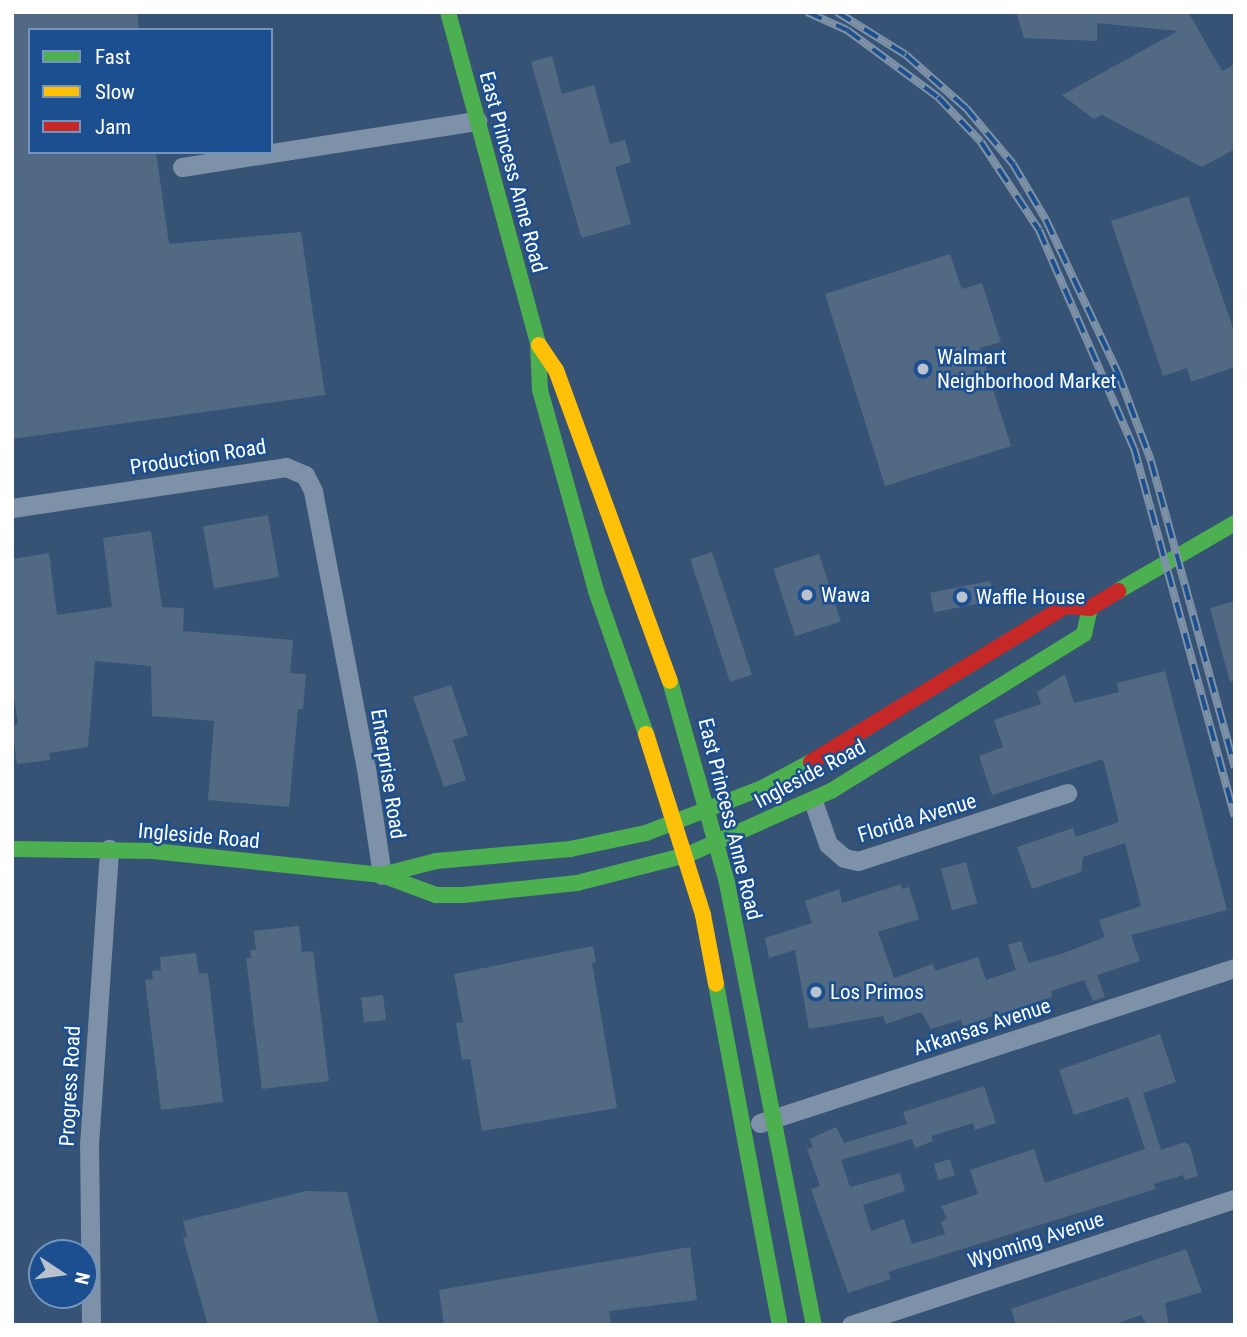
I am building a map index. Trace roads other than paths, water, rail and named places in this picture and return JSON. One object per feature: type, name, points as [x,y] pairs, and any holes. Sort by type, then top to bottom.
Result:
[{"type":"main road","name":"East Princess Anne Road","points":[[448,12],[538,343],[540,390],[596,590],[676,821],[703,915],[780,1325]]},
{"type":"main road","name":"East Princess Anne Road","points":[[538,343],[556,370],[684,719],[717,843],[814,1325]]},
{"type":"main road","name":"Ingleside Road","points":[[382,875],[436,861],[570,849],[676,821],[709,809],[818,758],[1066,606],[1090,608],[1235,523]]},
{"type":"main road","name":"Ingleside Road","points":[[12,849],[108,849],[382,875],[436,895],[477,894],[577,883],[687,855],[813,801],[1084,634],[1090,608]]},
{"type":"street","points":[[273,153],[477,121]]},
{"type":"street","points":[[182,167],[265,154]]},
{"type":"street","name":"Production Road","points":[[12,508],[286,467],[296,469],[305,474],[313,491],[349,681]]},
{"type":"street","name":"Enterprise Road","points":[[349,681],[382,875]]},
{"type":"street","name":"Florida Avenue","points":[[813,801],[828,844],[844,858],[858,861],[1067,793]]},
{"type":"street","name":"Progress Road","points":[[91,1325],[89,1145],[108,849]]},
{"type":"street","name":"Arkansas Avenue","points":[[742,1129],[1235,968]]},
{"type":"street","name":"Wyoming Avenue","points":[[851,1325],[1235,1199]]},
{"type":"railway","points":[[807,12],[847,30],[938,97],[981,142],[1039,230],[1134,448],[1235,816]]},
{"type":"railway","points":[[837,12],[906,55],[966,108],[1013,164],[1046,220],[1118,373],[1151,461],[1235,768]]},
{"type":"place","name":"Walmart Neighborhood Market","points":[[923,369]]},
{"type":"place","name":"Wawa","points":[[807,595]]},
{"type":"place","name":"Waffle House","points":[[962,597]]},
{"type":"place","name":"Los Primos","points":[[816,992]]}]
